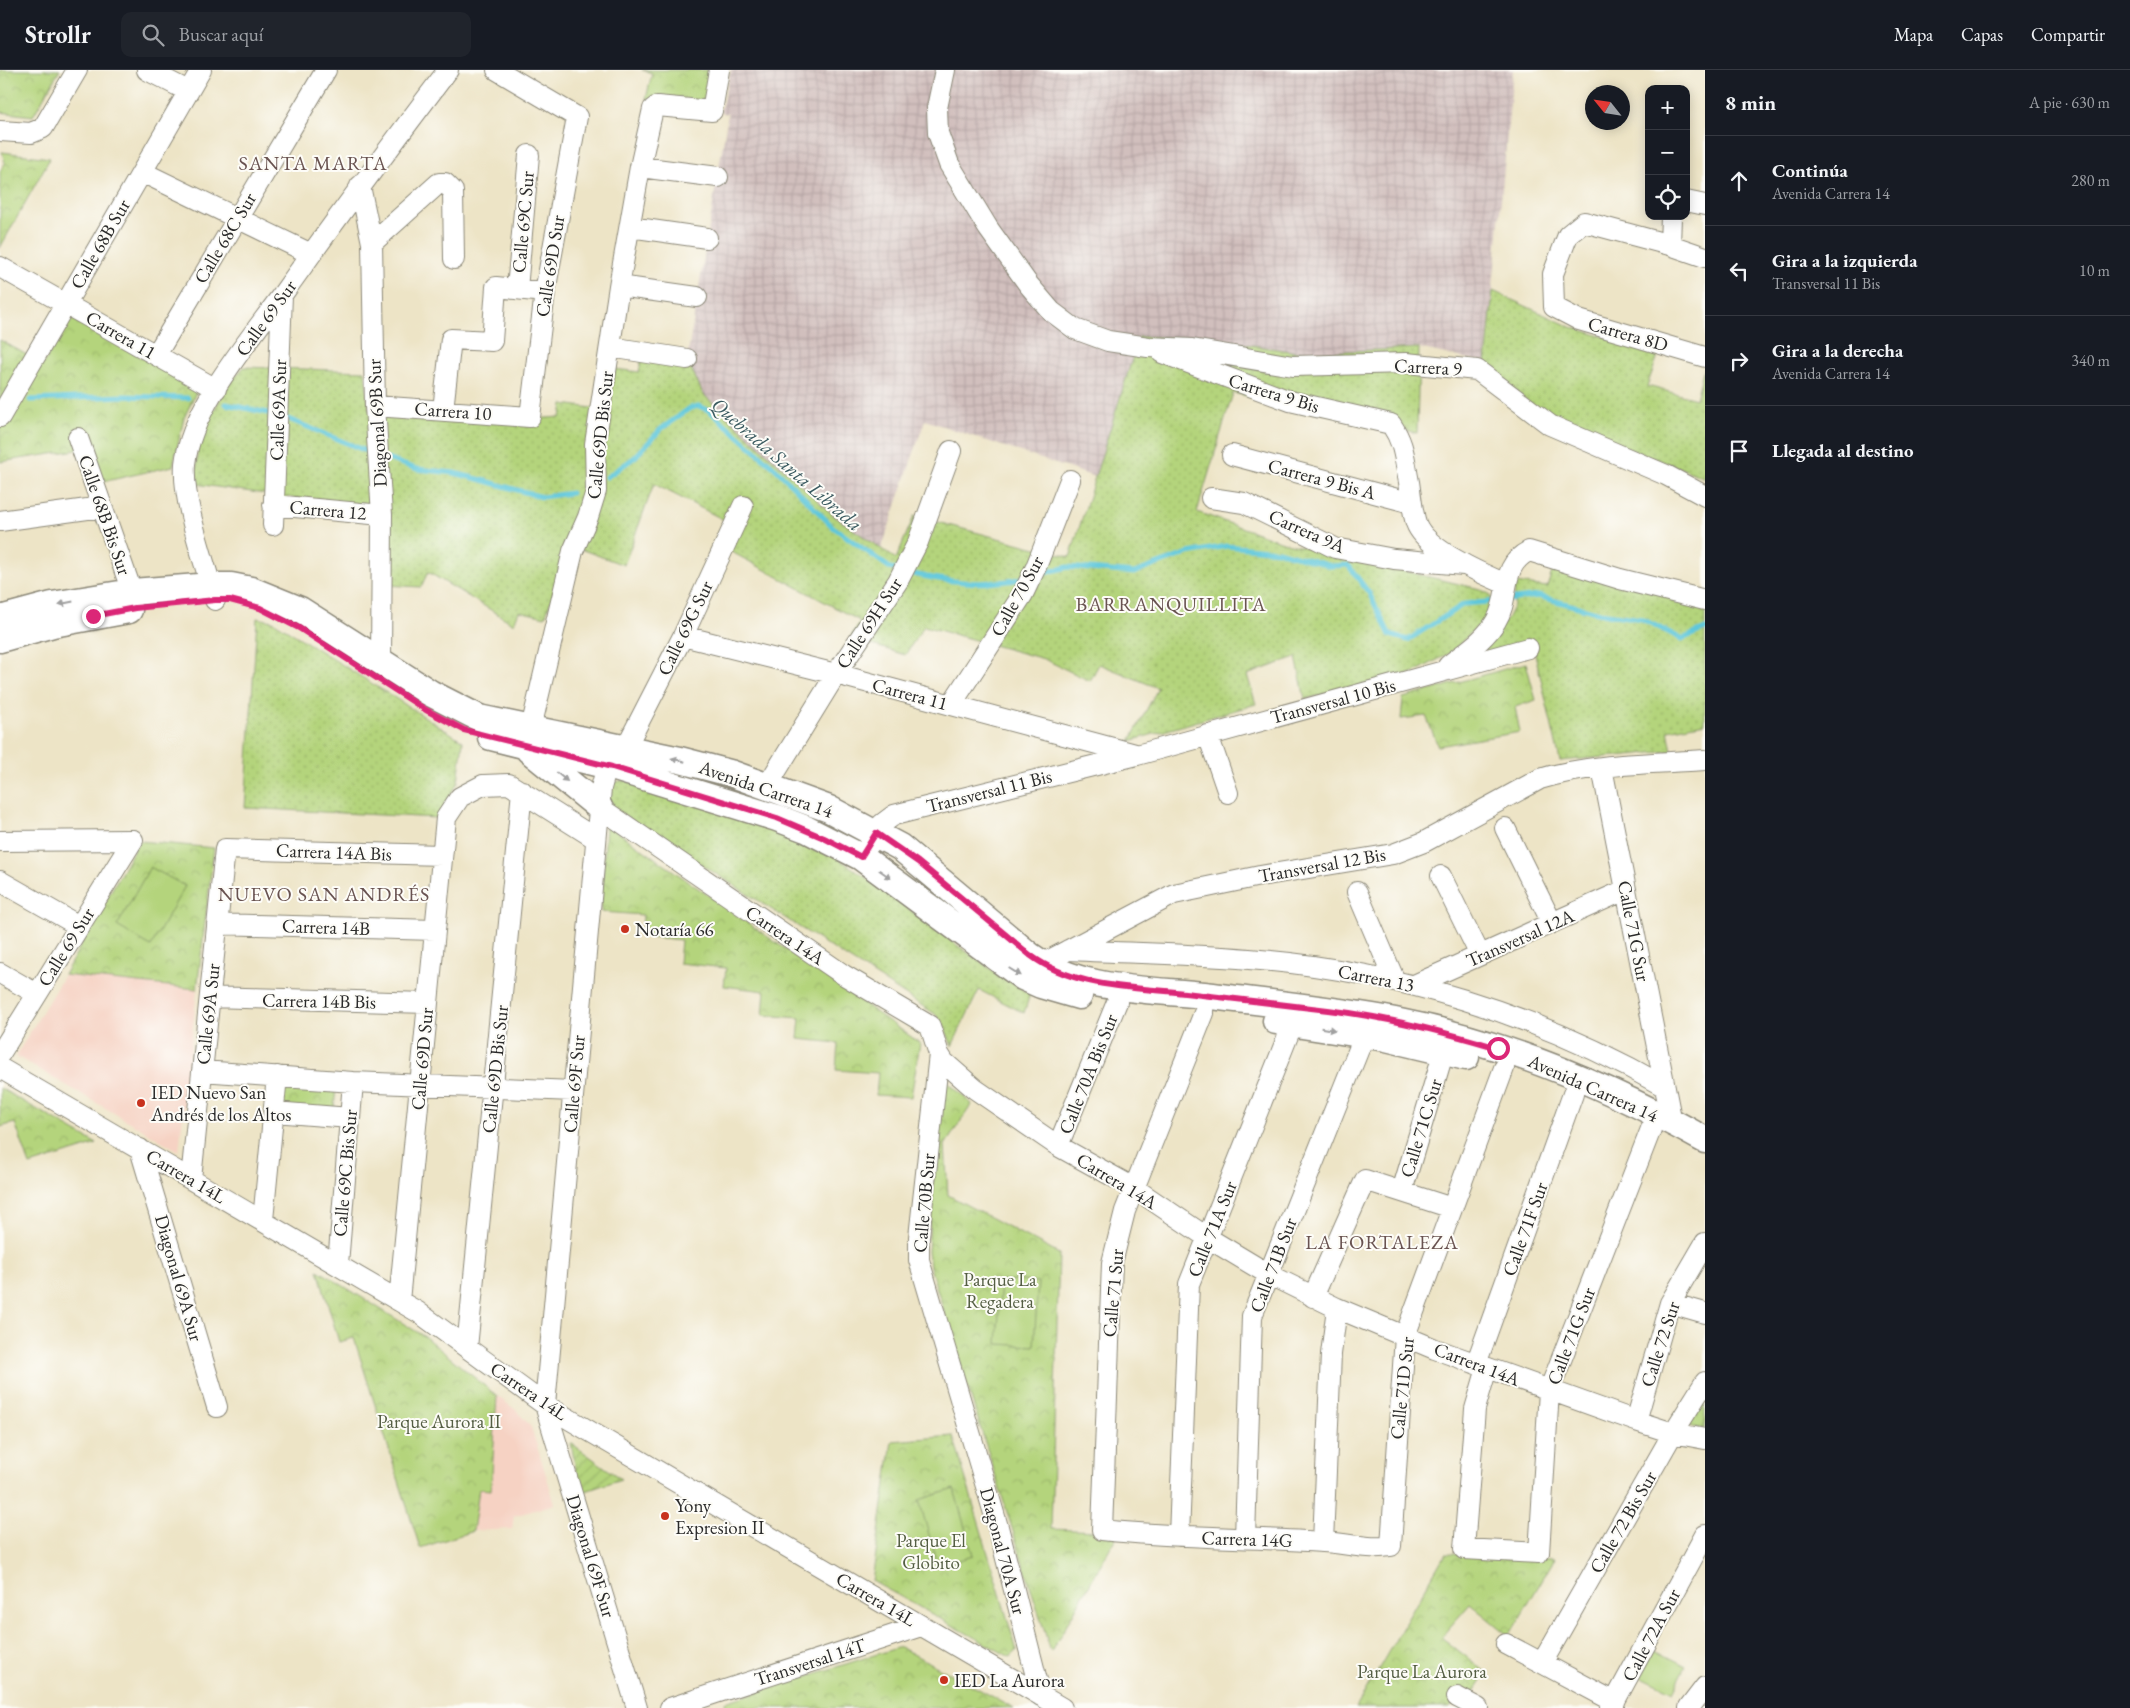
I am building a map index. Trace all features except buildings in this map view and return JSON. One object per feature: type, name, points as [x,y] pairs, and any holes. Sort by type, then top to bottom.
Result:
[{"type":"main road","name":"Avenida Carrera 14","points":[[0,639],[53,624],[214,593],[232,586],[283,601],[464,712],[499,723],[528,737]]},
{"type":"main road","name":"Avenida Carrera 14","points":[[0,619],[52,605],[132,592],[214,593],[244,602],[274,614],[448,722],[480,735],[528,737],[619,758],[777,818],[824,838],[861,857],[1023,977],[1065,993],[1118,1002],[1293,1023],[1365,1034],[1444,1051],[1504,1068],[1661,1126],[1705,1140]]},
{"type":"main road","points":[[528,737],[599,807]]},
{"type":"main road","name":"Avenida Carrera 14","points":[[619,758],[680,760],[767,786],[829,809],[876,833],[918,862],[1042,964],[1070,978],[1330,1010],[1421,1026],[1536,1061],[1619,1096],[1705,1160]]},
{"type":"street","points":[[0,131],[25,133],[38,131],[47,123],[78,70]]},
{"type":"street","points":[[148,70],[188,91]]},
{"type":"street","name":"Calle 68B Sur","points":[[0,417],[200,70]]},
{"type":"street","name":"Calle 68C Sur","points":[[156,355],[326,70]]},
{"type":"street","name":"Calle 69 Sur","points":[[214,593],[187,493],[185,463],[194,430],[216,388],[360,186],[448,70]]},
{"type":"street","name":"Calle 69D Sur","points":[[497,70],[577,117],[544,292],[530,417]]},
{"type":"street","name":"Calle 69D Bis Sur","points":[[528,737],[573,552],[588,517],[596,490],[595,444],[619,286],[640,167],[655,107],[712,111],[719,70]]},
{"type":"street","points":[[945,70],[938,108],[938,133],[949,164],[988,228],[1028,284],[1052,311],[1075,330],[1108,341],[1148,347]]},
{"type":"street","name":"Calle 69C Sur","points":[[443,410],[451,339],[492,341],[496,287],[517,289],[529,155]]},
{"type":"street","points":[[640,167],[718,177]]},
{"type":"street","points":[[142,172],[312,254]]},
{"type":"street","points":[[372,243],[439,183],[449,185],[453,191],[454,258]]},
{"type":"street","name":"Diagonal 69B Sur","points":[[360,186],[372,243],[375,406],[382,515],[381,662]]},
{"type":"street","points":[[1690,202],[1705,205]]},
{"type":"street","points":[[1671,220],[1670,245],[1705,257]]},
{"type":"street","name":"Carrera 8D","points":[[1670,245],[1584,222],[1568,235],[1553,274],[1554,307],[1579,320],[1705,357]]},
{"type":"street","points":[[630,227],[707,238]]},
{"type":"street","name":"Carrera 11","points":[[0,267],[216,388]]},
{"type":"street","points":[[619,286],[697,297]]},
{"type":"street","points":[[517,289],[544,292]]},
{"type":"street","name":"Calle 69A Sur","points":[[272,526],[282,295]]},
{"type":"street","points":[[610,347],[687,358]]},
{"type":"street","name":"Carrera 9 Bis","points":[[1148,347],[1230,380],[1290,401],[1391,424],[1402,440],[1412,503]]},
{"type":"street","name":"Carrera 9","points":[[1148,347],[1192,349],[1293,366],[1406,363],[1477,370],[1550,425],[1666,475],[1705,496]]},
{"type":"street","name":"Carrera 10","points":[[375,406],[530,417]]},
{"type":"street","name":"Calle 68B Bis Sur","points":[[78,438],[132,592]]},
{"type":"street","name":"Calle 69H Sur","points":[[767,786],[836,674],[898,581],[918,542],[951,451]]},
{"type":"street","name":"Carrera 9 Bis A","points":[[1232,455],[1412,503]]},
{"type":"street","name":"Calle 70 Sur","points":[[951,705],[1027,586],[1070,480]]},
{"type":"street","name":"Carrera 9A","points":[[1211,498],[1244,502],[1335,548],[1394,559],[1464,566]]},
{"type":"street","points":[[1412,503],[1416,524],[1431,542],[1464,566],[1506,588]]},
{"type":"street","name":"Carrera 12","points":[[273,505],[382,515]]},
{"type":"street","name":"Calle 69G Sur","points":[[619,758],[683,636],[743,506]]},
{"type":"street","points":[[0,520],[102,507]]},
{"type":"street","points":[[1440,672],[1484,637],[1502,611],[1512,565],[1529,551],[1620,579],[1705,600]]},
{"type":"street","name":"Carrera 11","points":[[683,636],[836,674],[1137,755]]},
{"type":"street","name":"Transversal 10 Bis","points":[[1137,755],[1528,648]]},
{"type":"street","points":[[1208,735],[1228,793]]},
{"type":"street","name":"Transversal 11 Bis","points":[[861,857],[882,824],[894,815],[1137,755]]},
{"type":"street","name":"Calle 69F Sur","points":[[545,1405],[599,807],[603,780],[619,758]]},
{"type":"street","points":[[1602,768],[1705,760]]},
{"type":"street","name":"Calle 71G Sur","points":[[1539,1553],[1549,1391],[1661,1126],[1665,1087],[1602,768]]},
{"type":"street","name":"Transversal 12 Bis","points":[[1042,964],[1174,894],[1260,876],[1393,854],[1424,842],[1540,779],[1558,774],[1602,768]]},
{"type":"street","name":"Calle 69D Sur","points":[[399,1300],[446,818],[460,797],[483,785],[509,784],[522,791]]},
{"type":"street","points":[[522,791],[596,839]]},
{"type":"street","name":"Calle 69D Bis Sur","points":[[467,1348],[522,791]]},
{"type":"street","name":"Carrera 14A","points":[[599,807],[844,975],[930,1026],[939,1054],[944,1062],[975,1089],[1058,1146],[1134,1188],[1208,1238],[1268,1274],[1337,1308],[1482,1366],[1636,1421],[1673,1433],[1705,1440]]},
{"type":"street","points":[[1505,828],[1552,923]]},
{"type":"street","name":"Calle 69 Sur","points":[[0,841],[133,840],[0,1054]]},
{"type":"street","name":"Calle 69A Sur","points":[[191,1178],[225,849]]},
{"type":"street","name":"Carrera 14A Bis","points":[[225,849],[442,856]]},
{"type":"street","points":[[1441,876],[1480,955]]},
{"type":"street","points":[[0,881],[79,926]]},
{"type":"street","name":"Transversal 12A","points":[[1404,983],[1480,955],[1625,890]]},
{"type":"street","points":[[1358,892],[1404,983]]},
{"type":"street","name":"Carrera 14B","points":[[217,924],[435,930]]},
{"type":"street","name":"Carrera 13","points":[[1068,950],[1250,959],[1328,969],[1404,983],[1502,1012],[1545,1028],[1630,1067],[1665,1087]]},
{"type":"street","points":[[0,972],[37,994]]},
{"type":"street","name":"Carrera 14B Bis","points":[[210,997],[428,1003]]},
{"type":"street","name":"Calle 70A Bis Sur","points":[[1058,1146],[1118,1002]]},
{"type":"street","name":"Calle 71 Sur","points":[[1102,1530],[1112,1263],[1124,1210],[1204,1012]]},
{"type":"street","name":"Calle 71A Sur","points":[[1179,1536],[1189,1284],[1293,1023]]},
{"type":"street","name":"Calle 71B Sur","points":[[1245,1538],[1252,1316],[1365,1034]]},
{"type":"street","name":"Calle 71C Sur","points":[[1313,1296],[1365,1180],[1402,1191],[1444,1051]]},
{"type":"street","name":"Calle 70B Sur","points":[[939,1054],[918,1250],[921,1272],[961,1407]]},
{"type":"street","name":"Carrera 14L","points":[[0,1068],[399,1300],[545,1405],[1062,1708]]},
{"type":"street","name":"Calle 71D Sur","points":[[1391,1546],[1405,1336],[1504,1068]]},
{"type":"street","points":[[202,1071],[353,1082],[420,1083],[573,1091]]},
{"type":"street","points":[[263,1220],[277,1076]]},
{"type":"street","name":"Calle 69C Bis Sur","points":[[338,1264],[353,1082]]},
{"type":"street","name":"Calle 71F Sur","points":[[1539,1553],[1464,1549],[1475,1409],[1482,1366],[1573,1094]]},
{"type":"street","points":[[274,1112],[350,1118]]},
{"type":"street","name":"Diagonal 69A Sur","points":[[140,1149],[217,1407]]},
{"type":"street","points":[[1402,1191],[1452,1208]]},
{"type":"street","name":"Calle 72 Sur","points":[[1636,1421],[1670,1303],[1705,1243]]},
{"type":"street","points":[[1670,1303],[1705,1313]]},
{"type":"street","points":[[1323,1542],[1331,1354],[1337,1308]]},
{"type":"street","name":"Calle 72 Bis Sur","points":[[1542,1663],[1673,1433],[1705,1382]]},
{"type":"street","name":"Diagonal 69F Sur","points":[[545,1405],[637,1708]]},
{"type":"street","name":"Diagonal 70A Sur","points":[[961,1407],[998,1527],[1041,1696]]},
{"type":"street","name":"Carrera 14G","points":[[1102,1530],[1179,1536],[1323,1542],[1380,1548],[1391,1546]]},
{"type":"street","name":"Calle 72A Sur","points":[[1613,1705],[1705,1535]]},
{"type":"street","name":"Transversal 14T","points":[[670,1708],[921,1626]]},
{"type":"street","points":[[1506,1644],[1613,1705]]},
{"type":"street","points":[[1689,1708],[1705,1686]]},
{"type":"street","points":[[1457,1697],[1478,1708]]},
{"type":"shaded area","points":[[731,70],[1513,70],[1486,363],[1419,348],[1303,353],[1205,338],[1139,338],[1095,477],[925,420],[881,550],[835,517],[703,394],[687,359],[728,114],[720,112]]},
{"type":"shaded area","name":"IED Nuevo San Andrés de los Altos","points":[[64,975],[197,989],[179,1151],[16,1056]]},
{"type":"shaded area","points":[[497,1396],[516,1410],[531,1427],[555,1504],[514,1516],[512,1529],[473,1531],[479,1489],[491,1490]]},
{"type":"green space","points":[[0,70],[60,70],[33,116],[0,112]]},
{"type":"green space","points":[[642,70],[712,70],[708,104],[646,99],[652,73]]},
{"type":"green space","points":[[2,152],[50,158],[0,248],[0,171],[5,163]]},
{"type":"green space","points":[[1493,291],[1571,327],[1659,353],[1647,386],[1696,399],[1705,363],[1705,478],[1561,421],[1541,411],[1521,395],[1486,363]]},
{"type":"green space","points":[[70,318],[198,388],[184,418],[173,466],[102,482],[90,448],[0,462],[0,340],[43,364]]},
{"type":"green space","points":[[1139,337],[1205,338],[1303,353],[1419,348],[1417,433],[1233,393],[1197,512],[1286,543],[1480,589],[1491,595],[1492,607],[1488,616],[1450,653],[1413,673],[1305,699],[1296,657],[1247,675],[1256,704],[1130,741],[1158,688],[1099,664],[1090,681],[1044,659],[924,626],[905,655],[850,638],[860,621],[728,550],[738,527],[654,484],[624,565],[564,543],[557,583],[545,617],[519,611],[514,624],[428,572],[421,587],[387,585],[390,512],[196,484],[198,439],[228,385],[244,367],[365,371],[369,410],[531,419],[561,417],[563,404],[607,410],[615,369],[639,372],[643,352],[687,359],[703,394],[835,517],[896,559],[914,516],[1070,557]]},
{"type":"green space","points":[[1554,566],[1705,604],[1705,723],[1668,730],[1672,751],[1560,761],[1532,641],[1473,657],[1507,619],[1514,605],[1515,583],[1547,587]]},
{"type":"green space","points":[[257,618],[273,621],[463,741],[458,782],[438,818],[245,808]]},
{"type":"green space","points":[[1526,663],[1536,700],[1515,707],[1520,732],[1438,746],[1426,716],[1401,719],[1403,698]]},
{"type":"green space","points":[[623,780],[734,813],[789,833],[815,845],[839,859],[1005,979],[1030,994],[1024,1013],[979,990],[952,1046],[943,1023],[935,1014],[607,804],[608,790],[614,783]]},
{"type":"green space","points":[[606,824],[920,1043],[911,1097],[876,1095],[878,1073],[836,1070],[838,1043],[798,1039],[800,1018],[763,1015],[765,991],[724,986],[726,968],[679,963],[681,940],[642,936],[643,915],[601,912]]},
{"type":"green space","points":[[139,841],[214,848],[197,989],[64,975]]},
{"type":"green space","points":[[150,867],[185,886],[151,946],[117,926]]},
{"type":"green space","name":"Parque La Regadera","points":[[940,1075],[972,1104],[945,1145],[948,1195],[1059,1254],[1051,1529],[1119,1532],[1051,1652],[930,1267],[928,1251]]},
{"type":"green space","points":[[283,1083],[336,1086],[334,1110],[282,1108]]},
{"type":"green space","points":[[0,1088],[97,1144],[30,1165],[15,1123],[0,1127]]},
{"type":"green space","name":"Parque Aurora II","points":[[318,1270],[425,1337],[497,1396],[491,1490],[479,1489],[473,1531],[420,1548],[354,1338],[339,1342]]},
{"type":"green space","points":[[1001,1280],[1038,1282],[1034,1346],[997,1344]]},
{"type":"green space","points":[[1705,1399],[1705,1429],[1687,1426]]},
{"type":"green space","name":"Parque El Globito","points":[[953,1436],[1017,1651],[1010,1657],[872,1581],[892,1441]]},
{"type":"green space","points":[[571,1443],[621,1479],[580,1493]]},
{"type":"green space","points":[[954,1489],[973,1556],[938,1566],[919,1500]]},
{"type":"green space","name":"Parque La Aurora","points":[[1445,1554],[1555,1558],[1509,1636],[1470,1604],[1441,1637],[1487,1673],[1468,1703],[1457,1697],[1450,1708],[1356,1708]]},
{"type":"green space","points":[[900,1647],[1014,1708],[726,1708],[725,1702]]},
{"type":"green space","points":[[1651,1648],[1686,1666],[1673,1692],[1638,1675]]},
{"type":"waterway","name":"Quebrada Santa Librada","points":[[30,400],[124,396],[188,398]]},
{"type":"waterway","name":"Quebrada Santa Librada","points":[[226,404],[273,414]]},
{"type":"waterway","name":"Quebrada Santa Librada","points":[[607,477],[635,457],[661,429],[690,408],[699,406],[710,411],[777,470],[833,527],[890,568],[898,570]]},
{"type":"waterway","name":"Quebrada Santa Librada","points":[[281,416],[366,451]]},
{"type":"waterway","name":"Quebrada Santa Librada","points":[[387,459],[417,469],[454,473],[542,497],[571,493]]},
{"type":"waterway","name":"Quebrada Santa Librada","points":[[1039,574],[1068,567],[1134,573],[1188,553],[1227,546],[1278,551],[1331,566],[1348,565],[1369,593],[1390,635],[1408,640],[1464,604],[1499,601]]},
{"type":"waterway","name":"Quebrada Santa Librada","points":[[906,572],[950,581],[980,583],[1024,578]]},
{"type":"waterway","name":"Quebrada Santa Librada","points":[[1508,600],[1538,596],[1600,613],[1642,619],[1682,639],[1705,629]]},
{"type":"place","name":"Notaría 66","points":[[625,929]]},
{"type":"place","name":"IED Nuevo San Andrés de los Altos","points":[[141,1103]]},
{"type":"place","name":"Yony Expresion II","points":[[665,1516]]},
{"type":"place","name":"IED La Aurora","points":[[944,1680]]},
{"type":"district","name":"SANTA MARTA","points":[[313,163]]},
{"type":"district","name":"BARRANQUILLITA","points":[[1171,604]]},
{"type":"district","name":"NUEVO SAN ANDRÉS","points":[[324,894]]},
{"type":"district","name":"LA FORTALEZA","points":[[1382,1242]]},
{"type":"route","points":[[93,616],[135,608],[215,600],[244,602],[274,614],[299,628],[426,710],[464,730],[612,767],[777,818],[824,838],[861,857],[876,833],[900,847],[1042,964],[1070,978],[1124,987],[1330,1010],[1394,1020],[1498,1048]]}]
